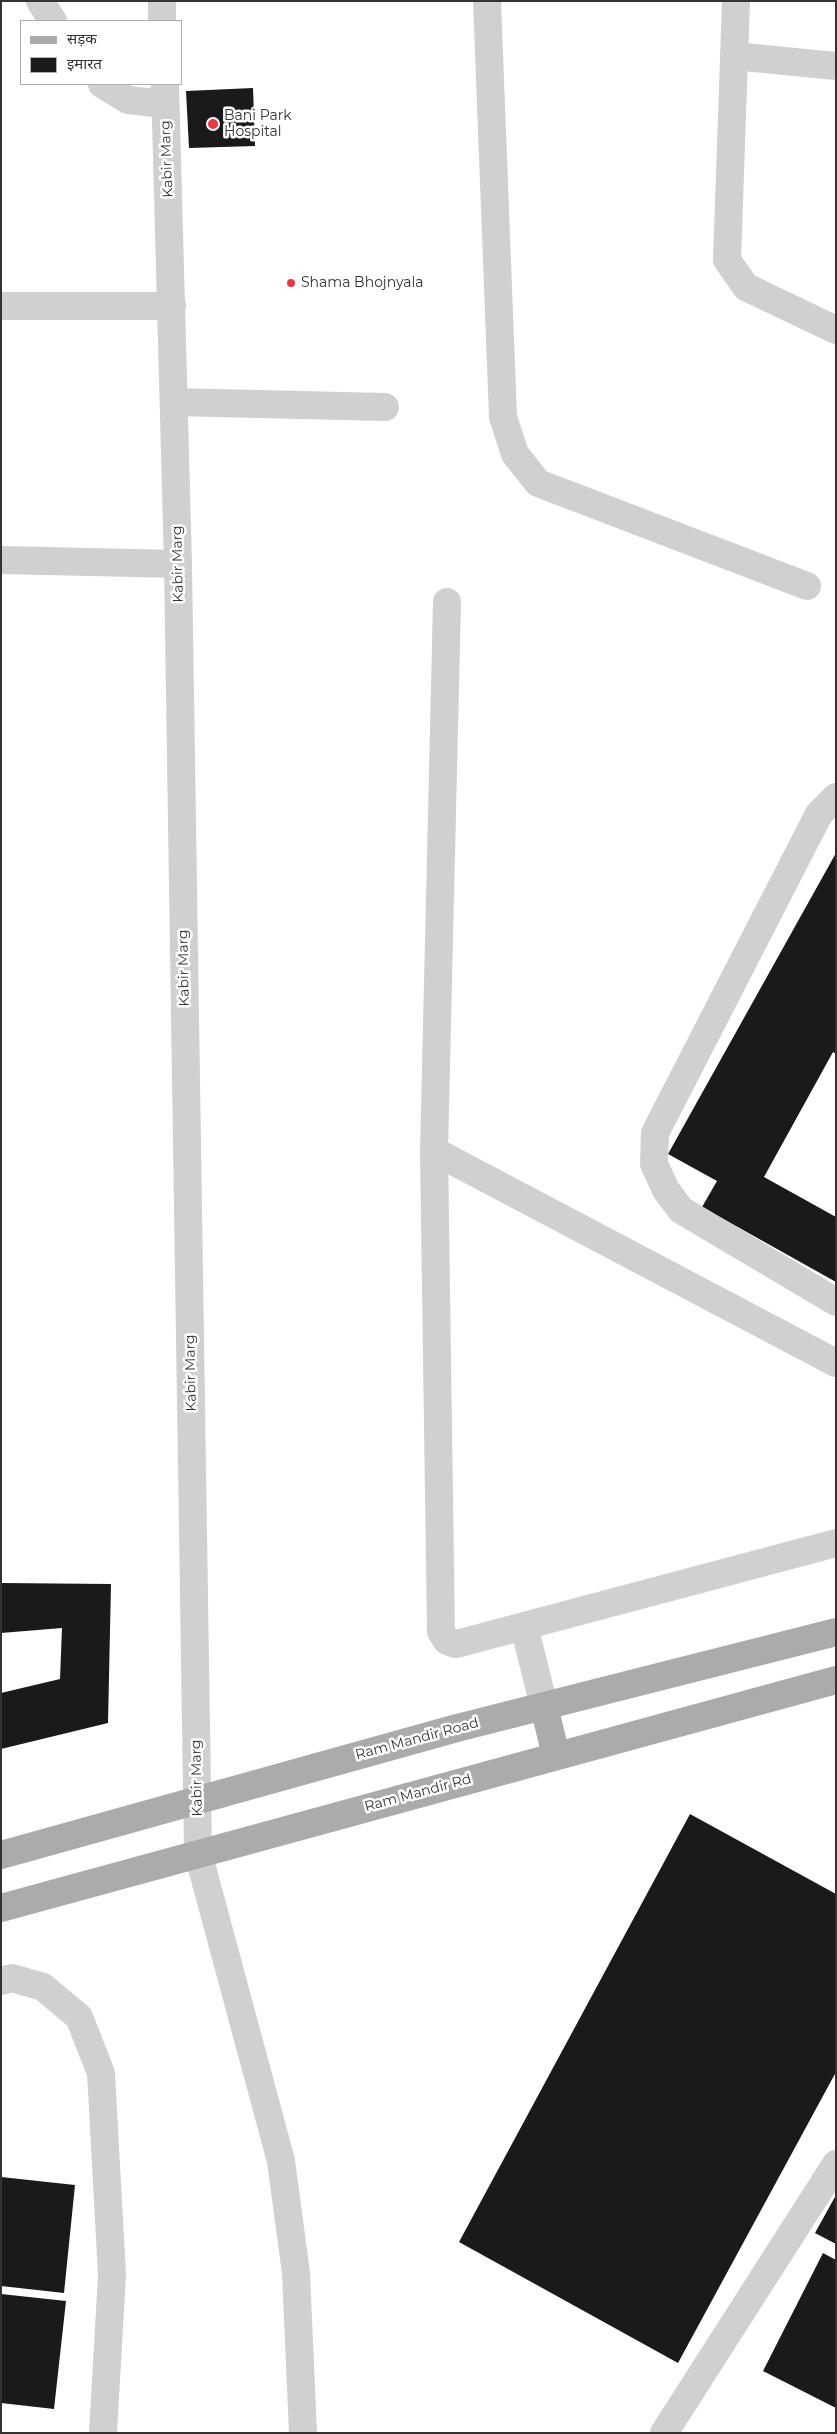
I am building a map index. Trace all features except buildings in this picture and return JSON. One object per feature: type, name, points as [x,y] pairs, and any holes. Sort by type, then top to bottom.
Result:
[{"type":"main road","name":"Ram Mandir Road","points":[[1,1855],[457,1728],[836,1632]]},
{"type":"main road","name":"Ram Mandir Rd","points":[[1,1908],[836,1680]]},
{"type":"main road","points":[[544,1706],[556,1756]]},
{"type":"street","points":[[40,1],[52,20]]},
{"type":"street","points":[[162,1],[162,20]]},
{"type":"street","points":[[487,1],[503,418],[515,454],[538,483],[807,586]]},
{"type":"street","points":[[736,1],[727,260],[746,287],[836,330]]},
{"type":"street","points":[[734,56],[836,66]]},
{"type":"street","points":[[104,85],[128,100],[165,94]]},
{"type":"street","name":"Kabir Marg","points":[[165,94],[178,564],[198,1853],[281,2161],[296,2273],[303,2433]]},
{"type":"street","points":[[1,306],[172,306]]},
{"type":"street","points":[[174,402],[385,407]]},
{"type":"street","points":[[1,560],[178,564]]},
{"type":"street","points":[[447,602],[434,1151],[442,1632],[447,1641],[455,1644],[836,1543]]},
{"type":"street","points":[[836,797],[819,814],[655,1133],[654,1164],[666,1190],[681,1210],[836,1302]]},
{"type":"street","points":[[434,1151],[836,1363]]},
{"type":"street","points":[[524,1626],[544,1706]]},
{"type":"street","points":[[1,1981],[12,1978],[43,1987],[79,2017],[101,2072],[112,2275],[103,2433]]},
{"type":"street","points":[[664,2433],[836,2164]]},
{"type":"place","name":"Bani Park Hospital","points":[[213,124]]},
{"type":"place","name":"Shama Bhojnyala","points":[[291,283]]}]
